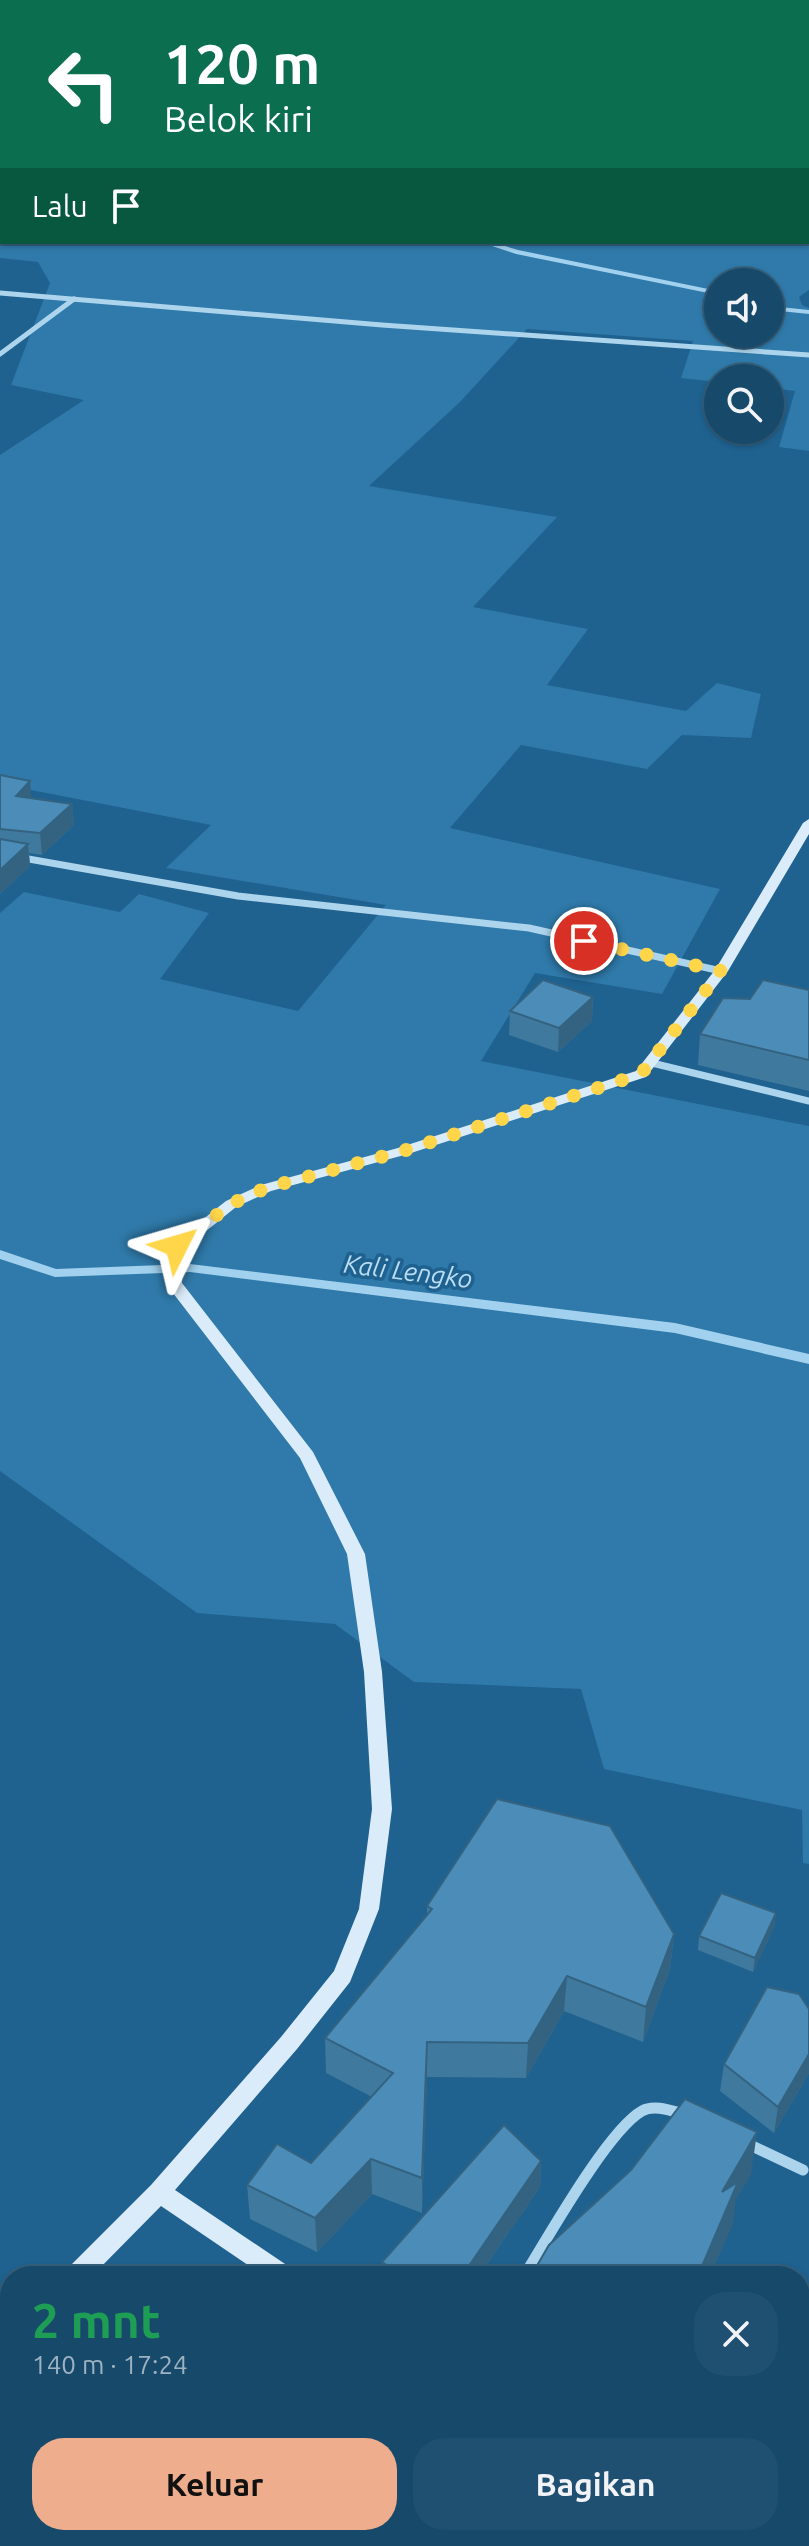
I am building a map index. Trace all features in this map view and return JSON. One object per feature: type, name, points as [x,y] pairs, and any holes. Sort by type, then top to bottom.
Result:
[{"type":"street","points":[[0,293],[426,329],[809,355]]},
{"type":"street","points":[[0,354],[75,299]]},
{"type":"street","points":[[86,2266],[159,2192],[343,1976],[369,1909],[382,1809],[373,1672],[356,1554],[307,1456],[174,1284],[177,1246],[231,1204],[266,1188],[403,1151],[641,1074],[721,971],[809,823]]},
{"type":"street","points":[[0,854],[238,896],[529,928],[721,971]]},
{"type":"street","points":[[652,1063],[809,1101]]},
{"type":"street","points":[[531,2266],[619,2132],[633,2118],[643,2111],[657,2108],[696,2120]]},
{"type":"street","points":[[736,2138],[803,2170]]},
{"type":"street","points":[[159,2192],[268,2266]]},
{"type":"shaded area","points":[[0,244],[809,244],[809,290],[799,297],[802,305],[809,308],[809,451],[779,447],[784,444],[784,430],[795,391],[784,390],[784,364],[704,364],[704,380],[681,378],[693,341],[527,329],[460,402],[369,486],[557,517],[473,607],[588,629],[547,685],[686,711],[717,683],[761,694],[751,738],[682,735],[647,769],[521,745],[450,828],[720,889],[662,994],[535,973],[481,1061],[809,1126],[809,1864],[803,1863],[802,1810],[604,1769],[581,1689],[414,1682],[335,1624],[197,1613],[0,1471],[0,913],[24,892],[120,912],[139,894],[209,913],[160,979],[298,1011],[386,905],[166,868],[211,825],[0,784],[0,455],[84,400],[11,385],[50,283],[38,262],[0,258]]},
{"type":"building","points":[[0,775],[30,781],[16,796],[72,804],[40,833],[0,829]]},
{"type":"building","points":[[0,839],[28,844],[0,870]]},
{"type":"building","points":[[543,980],[593,997],[559,1028],[510,1011]]},
{"type":"building","points":[[763,980],[809,990],[809,1060],[700,1034],[723,998],[750,999]]},
{"type":"building","points":[[497,1799],[610,1826],[674,1934],[646,2007],[567,1976],[528,2043],[427,2042],[422,2178],[371,2159],[315,2218],[247,2185],[277,2144],[311,2163],[393,2073],[325,2038],[432,1909],[427,1906]]},
{"type":"building","points":[[721,1893],[776,1913],[755,1958],[699,1936]]},
{"type":"building","points":[[767,1987],[799,1994],[809,2009],[809,2054],[778,2107],[724,2064]]},
{"type":"building","points":[[685,2099],[757,2132],[722,2192],[738,2182],[702,2266],[537,2266],[549,2245],[631,2170]]},
{"type":"building","points":[[504,2125],[541,2161],[469,2266],[388,2266],[382,2262]]},
{"type":"waterway","points":[[490,244],[516,252],[704,290]]},
{"type":"waterway","points":[[784,309],[809,312]]},
{"type":"waterway","name":"Kali Lengko","points":[[0,1254],[55,1273],[190,1268],[675,1328],[809,1359]]},
{"type":"route","points":[[177,1246],[213,1215],[266,1188],[403,1151],[641,1074],[721,971],[584,941]]}]
